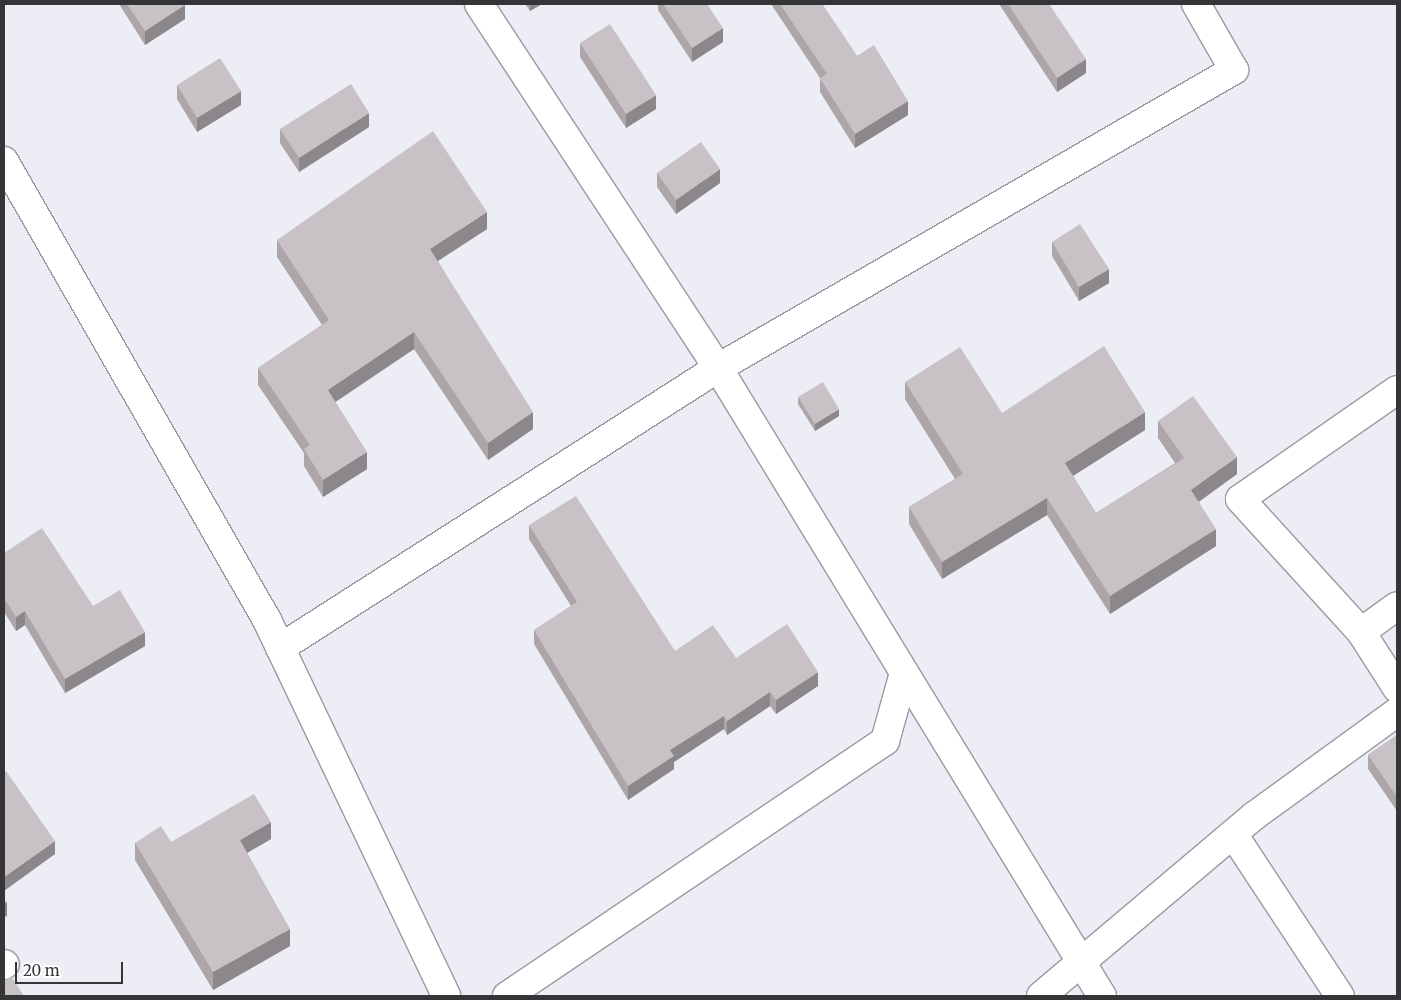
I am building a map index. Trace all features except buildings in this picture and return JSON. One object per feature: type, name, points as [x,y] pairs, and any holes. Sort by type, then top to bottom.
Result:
[{"type":"street","points":[[478,4],[718,368],[1102,996]]},
{"type":"street","points":[[280,648],[718,368],[1234,70],[1196,4]]},
{"type":"street","points":[[4,161],[280,648],[446,996]]},
{"type":"street","points":[[1397,390],[1240,498],[1361,632],[1397,688]]},
{"type":"street","points":[[1361,632],[1397,606]]},
{"type":"street","points":[[507,996],[886,741],[904,673]]},
{"type":"street","points":[[1041,996],[1083,965],[1233,834],[1397,712]]},
{"type":"street","points":[[1233,834],[1340,996]]}]
